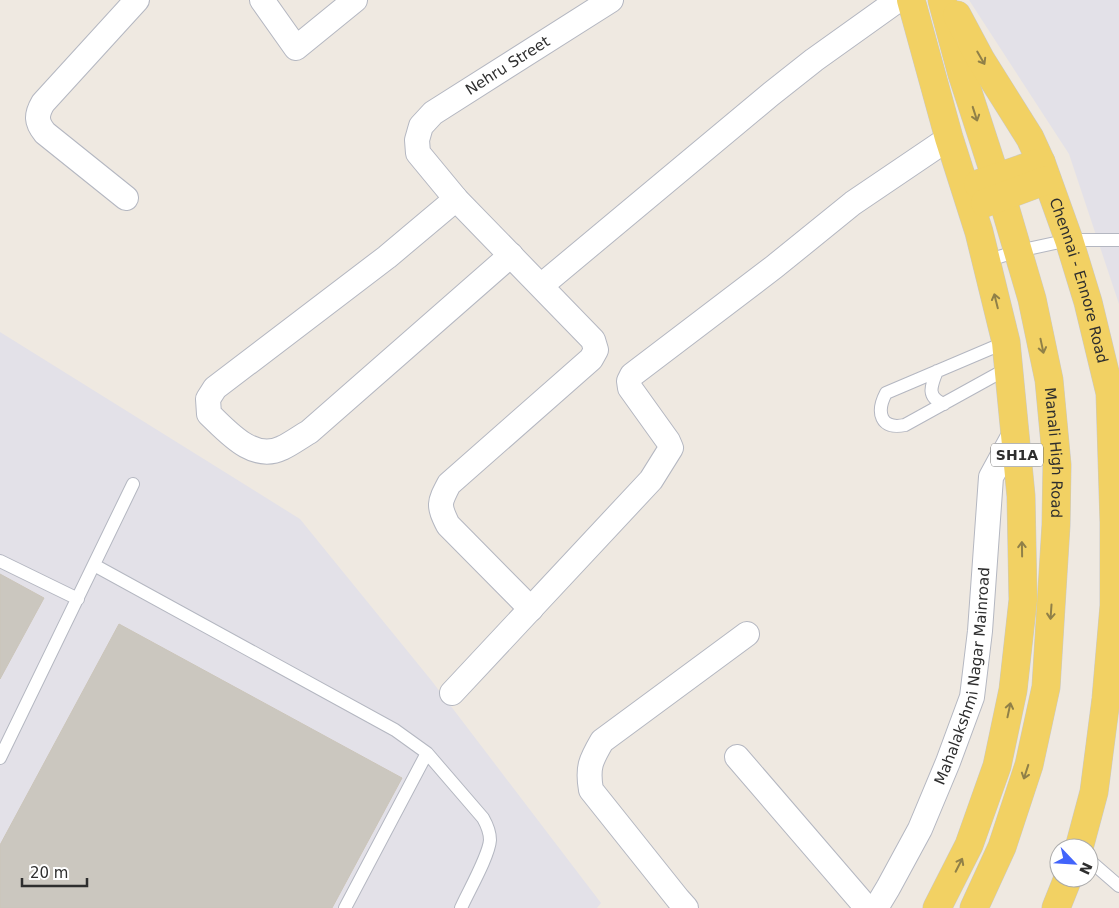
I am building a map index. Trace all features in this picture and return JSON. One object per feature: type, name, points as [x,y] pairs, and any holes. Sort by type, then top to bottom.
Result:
[{"type":"main road","name":"SH1A","points":[[911,0],[949,138],[969,198],[1008,355],[1021,496],[1023,600],[1013,690],[997,766],[969,845],[938,908]]},
{"type":"main road","name":"Manali High Road","points":[[942,0],[962,74],[1032,299],[1050,380],[1058,465],[1046,687],[1029,765],[1002,848],[974,908]]},
{"type":"main road","name":"Chennai - Ennore Road","points":[[949,0],[981,60],[1030,138],[1044,171],[1069,240],[1088,302],[1110,393],[1117,521],[1111,722],[1082,838]]},
{"type":"main road","points":[[969,198],[1044,171]]},
{"type":"main road","points":[[1056,908],[1064,888]]},
{"type":"street","points":[[126,198],[45,133],[39,124],[37,114],[43,103],[137,0]]},
{"type":"street","points":[[262,0],[296,48],[355,0]]},
{"type":"street","name":"Nehru Street","points":[[456,199],[418,153],[417,140],[421,126],[433,113],[611,0]]},
{"type":"street","points":[[542,285],[771,94],[814,60],[898,0]]},
{"type":"street","points":[[452,693],[652,480],[671,448],[630,388],[628,381],[632,375],[774,267],[853,203],[949,138]]},
{"type":"street","points":[[511,255],[309,432],[281,449],[261,451],[249,448],[228,433],[209,414],[208,400],[215,388],[387,257],[456,199],[542,285],[594,340],[596,350],[591,359],[449,484],[440,500],[442,513],[448,525],[531,609]]},
{"type":"street","name":"Mahalakshmi Nagar Mainroad","points":[[876,908],[920,829],[972,697],[980,631],[991,477],[1016,433]]},
{"type":"street","points":[[678,905],[591,790],[589,777],[591,759],[602,741],[747,634]]},
{"type":"street","points":[[737,757],[867,908]]},
{"type":"lane","points":[[986,261],[1018,250],[1069,240],[1119,240]]},
{"type":"lane","points":[[1008,355],[944,404],[905,425],[895,427],[888,424],[881,415],[880,403],[886,393],[937,371],[1008,355]]},
{"type":"lane","points":[[937,371],[931,394],[935,401],[944,404]]},
{"type":"lane","points":[[0,758],[133,484]]},
{"type":"lane","points":[[0,561],[78,599]]},
{"type":"lane","points":[[94,565],[395,730],[427,753],[483,818],[489,829],[490,841],[482,864],[461,908]]},
{"type":"lane","points":[[345,908],[427,753]]},
{"type":"lane","points":[[1099,869],[1119,886]]},
{"type":"shaded area","points":[[969,0],[1119,0],[1119,304],[1069,154]]},
{"type":"shaded area","points":[[0,332],[300,519],[431,680],[601,903],[597,908],[0,908]]},
{"type":"building","points":[[0,574],[44,598],[0,679]]},
{"type":"building","points":[[119,624],[402,778],[332,908],[0,908],[0,845]]}]
